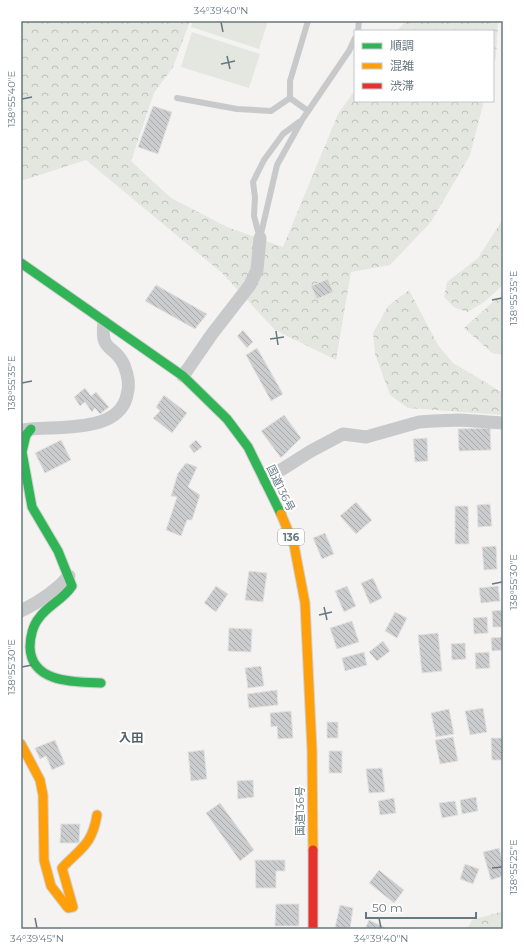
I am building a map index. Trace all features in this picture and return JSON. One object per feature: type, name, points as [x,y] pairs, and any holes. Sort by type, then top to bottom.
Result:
[{"type":"main road","name":"国道136号","points":[[21,263],[183,376],[227,419],[248,447],[265,480],[294,544],[305,604],[312,750],[314,929]]},
{"type":"main road","points":[[26,430],[22,452],[32,507],[58,551],[72,586],[66,596],[39,617],[30,643],[31,660],[40,672],[48,677],[71,681],[101,683]]},
{"type":"main road","points":[[21,744],[40,780],[43,795],[44,860],[51,886],[68,908],[73,907],[72,900],[62,868],[87,847],[95,833],[96,815]]},
{"type":"street","points":[[183,376],[212,334],[250,285],[257,270],[260,238]]},
{"type":"street","points":[[26,430],[95,424],[111,417],[124,408],[129,387],[128,378],[124,365],[104,342],[102,336],[104,322]]},
{"type":"street","points":[[265,480],[311,451],[344,434],[366,437],[419,422],[433,421],[460,420],[503,423]]},
{"type":"street","points":[[21,611],[36,604],[69,576]]},
{"type":"lane","points":[[290,98],[290,81],[308,21]]},
{"type":"lane","points":[[260,238],[277,165],[302,120],[349,51],[354,40]]},
{"type":"lane","points":[[178,98],[237,109],[271,111],[290,98]]},
{"type":"lane","points":[[290,98],[308,111]]},
{"type":"lane","points":[[260,238],[254,216],[255,197],[253,182],[264,160],[283,134],[302,120]]},
{"type":"green space","points":[[21,21],[190,21],[173,67],[154,93],[131,161],[171,198],[227,227],[283,247],[338,114],[354,91],[354,102],[484,102],[470,155],[431,222],[390,265],[351,272],[336,360],[275,330],[222,273],[86,160],[21,181]]},
{"type":"green space","points":[[193,21],[268,21],[259,49],[191,27]]},
{"type":"green space","points":[[406,21],[498,21],[496,57],[494,64],[494,30],[398,30]]},
{"type":"green space","points":[[192,32],[260,54],[249,88],[181,67]]},
{"type":"green space","points":[[503,219],[503,285],[484,302],[468,312],[455,308],[444,297],[447,282],[478,258]]},
{"type":"green space","points":[[409,290],[438,345],[453,363],[500,391],[503,391],[503,415],[408,408],[390,395],[375,354],[373,333],[388,306]]},
{"type":"green space","points":[[503,298],[503,355],[492,353],[464,328],[494,301]]},
{"type":"green space","points":[[503,911],[503,929],[467,929],[472,920]]},
{"type":"building","points":[[153,106],[172,112],[158,154],[138,147]]},
{"type":"building","points":[[328,279],[333,292],[317,299],[311,286]]},
{"type":"building","points":[[156,285],[207,314],[195,329],[145,301]]},
{"type":"building","points":[[243,330],[253,342],[247,348],[237,336]]},
{"type":"building","points":[[257,348],[283,394],[271,401],[246,355]]},
{"type":"building","points":[[85,388],[91,396],[96,392],[109,407],[100,414],[95,408],[92,412],[85,402],[80,406],[74,397]]},
{"type":"building","points":[[164,395],[187,413],[172,433],[153,418],[160,411],[156,407]]},
{"type":"building","points":[[284,415],[301,438],[281,458],[261,431]]},
{"type":"building","points":[[490,428],[491,450],[459,451],[458,429]]},
{"type":"building","points":[[427,438],[428,461],[415,462],[413,439]]},
{"type":"building","points":[[61,440],[71,460],[45,473],[35,453]]},
{"type":"building","points":[[196,440],[202,447],[194,453],[189,446]]},
{"type":"building","points":[[186,463],[197,467],[188,487],[200,495],[192,520],[187,520],[181,536],[166,530],[177,497],[171,496],[178,473]]},
{"type":"building","points":[[356,502],[372,520],[356,534],[340,516]]},
{"type":"building","points":[[490,504],[492,526],[478,527],[477,505]]},
{"type":"building","points":[[455,506],[468,506],[469,544],[455,544]]},
{"type":"building","points":[[325,533],[334,554],[322,559],[313,538]]},
{"type":"building","points":[[496,546],[497,569],[484,570],[482,547]]},
{"type":"building","points":[[249,571],[267,573],[263,602],[245,600]]},
{"type":"building","points":[[373,578],[382,598],[370,604],[361,583]]},
{"type":"building","points":[[216,586],[228,594],[216,612],[204,603]]},
{"type":"building","points":[[347,586],[356,606],[344,612],[335,591]]},
{"type":"building","points":[[498,586],[500,601],[481,603],[479,588]]},
{"type":"building","points":[[503,610],[503,627],[493,627],[492,611]]},
{"type":"building","points":[[395,612],[407,618],[397,638],[385,631]]},
{"type":"building","points":[[487,617],[488,633],[474,634],[473,618]]},
{"type":"building","points":[[352,621],[359,642],[337,649],[330,628]]},
{"type":"building","points":[[229,628],[252,629],[251,652],[228,651]]},
{"type":"building","points":[[438,633],[442,671],[422,673],[418,635]]},
{"type":"building","points":[[503,637],[503,650],[492,651],[491,638]]},
{"type":"building","points":[[383,641],[390,651],[377,661],[369,652]]},
{"type":"building","points":[[465,643],[466,659],[452,660],[451,644]]},
{"type":"building","points":[[364,652],[367,665],[345,671],[342,658]]},
{"type":"building","points":[[489,652],[490,668],[476,669],[475,653]]},
{"type":"building","points":[[261,666],[264,686],[248,688],[245,668]]},
{"type":"building","points":[[277,690],[278,705],[249,708],[247,694]]},
{"type":"building","points":[[483,708],[487,732],[470,735],[465,711]]},
{"type":"building","points":[[449,709],[454,734],[436,737],[431,713]]},
{"type":"building","points":[[291,711],[293,738],[278,739],[277,726],[271,727],[270,713]]},
{"type":"building","points":[[327,722],[338,722],[338,738],[327,738]]},
{"type":"building","points":[[453,737],[458,761],[440,764],[435,740]]},
{"type":"building","points":[[491,738],[503,738],[503,760],[492,760]]},
{"type":"building","points":[[55,740],[65,764],[52,770],[46,756],[40,759],[35,748]]},
{"type":"building","points":[[204,750],[207,779],[191,781],[188,752]]},
{"type":"building","points":[[329,751],[342,751],[342,773],[329,773]]},
{"type":"building","points":[[382,768],[385,792],[369,793],[366,769]]},
{"type":"building","points":[[253,780],[254,797],[238,799],[237,781]]},
{"type":"building","points":[[476,797],[478,811],[462,814],[460,800]]},
{"type":"building","points":[[394,798],[396,813],[380,815],[378,801]]},
{"type":"building","points":[[455,801],[458,815],[442,818],[439,803]]},
{"type":"building","points":[[220,803],[254,850],[240,861],[206,813]]},
{"type":"building","points":[[61,824],[80,824],[79,843],[60,843]]},
{"type":"building","points":[[499,848],[503,863],[503,876],[491,880],[483,852]]},
{"type":"building","points":[[255,860],[285,860],[285,871],[276,871],[276,888],[256,888]]},
{"type":"building","points":[[465,864],[479,869],[473,884],[460,879]]},
{"type":"building","points":[[379,870],[404,890],[394,903],[369,883]]},
{"type":"building","points":[[276,904],[299,904],[299,926],[275,926]]},
{"type":"building","points":[[340,905],[353,908],[350,929],[335,928]]},
{"type":"building","points":[[369,920],[388,929],[365,929]]},
{"type":"traffic: fast","points":[[21,263],[183,376],[227,419],[248,447],[281,514]]},
{"type":"traffic: fast","points":[[31,429],[26,435],[22,452],[32,507],[58,551],[72,586],[43,613],[35,624],[30,643],[32,659],[38,668],[46,674],[56,678],[67,681],[101,683]]},
{"type":"traffic: slow","points":[[281,514],[294,545],[305,603],[312,750],[313,850]]},
{"type":"traffic: slow","points":[[21,744],[40,780],[43,795],[44,860],[51,886],[68,908],[73,907],[62,868],[89,840],[97,815]]},
{"type":"traffic: jam","points":[[313,850],[313,929]]},
{"type":"district","name":"入田","points":[[131,737]]}]
